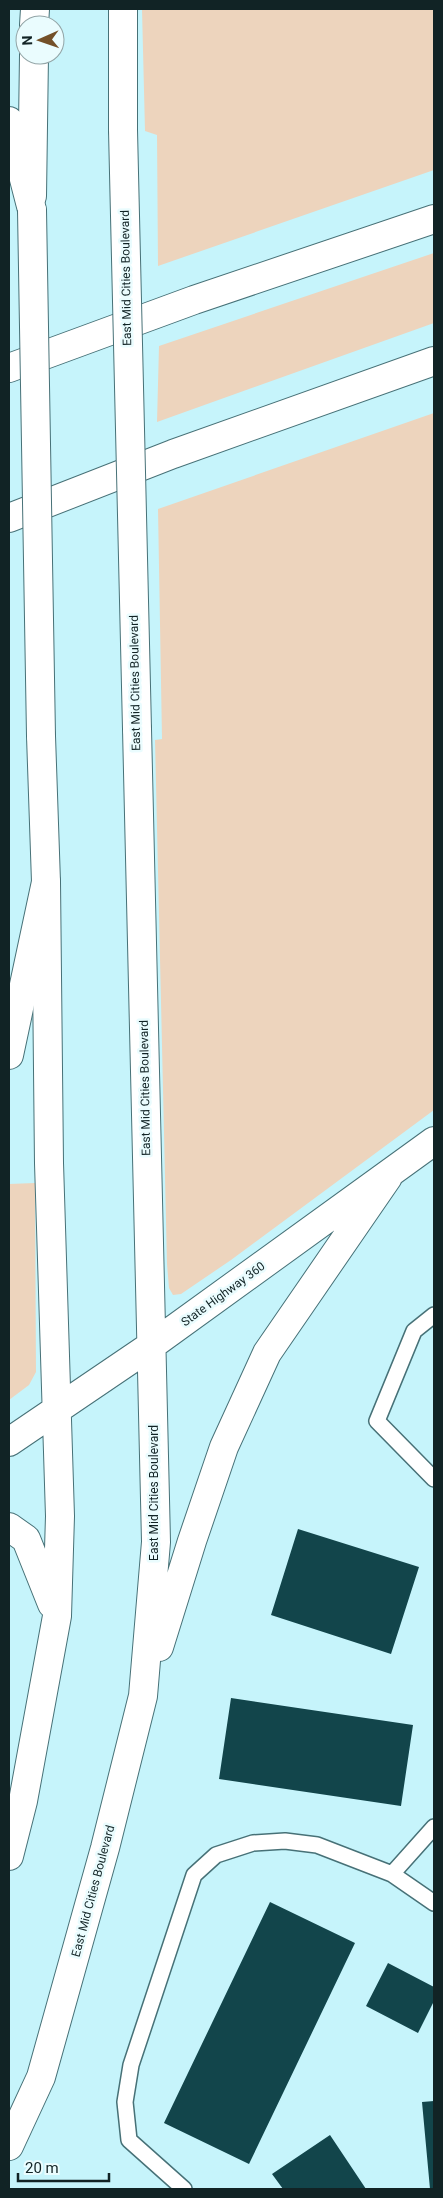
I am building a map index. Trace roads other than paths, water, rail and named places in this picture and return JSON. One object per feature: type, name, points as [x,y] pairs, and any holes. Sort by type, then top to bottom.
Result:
[{"type":"main road","name":"East Mid Cities Boulevard","points":[[9,2146],[41,2077],[105,1848],[143,1696],[156,1542],[123,130],[123,9]]},
{"type":"main road","points":[[9,1856],[23,1800],[57,1616],[60,1516],[58,1408],[48,1153],[46,882],[41,736],[32,210],[34,65]]},
{"type":"main road","points":[[9,121],[32,210]]},
{"type":"main road","points":[[9,368],[194,300],[434,219]]},
{"type":"main road","points":[[9,518],[173,454],[434,361]]},
{"type":"main road","points":[[9,1055],[46,882]]},
{"type":"main road","name":"State Highway 360","points":[[9,1442],[152,1345],[388,1177],[434,1141]]},
{"type":"main road","points":[[143,1696],[192,1540],[224,1447],[267,1353],[388,1177]]},
{"type":"main road","points":[[9,1527],[26,1540],[35,1558],[57,1616]]},
{"type":"lane","points":[[434,1315],[414,1330],[376,1421],[434,1479]]},
{"type":"lane","points":[[392,1874],[434,1827]]},
{"type":"lane","points":[[184,2189],[129,2140],[124,2102],[131,2066],[194,1875],[216,1855],[253,1843],[285,1841],[317,1845],[392,1874],[434,1903]]}]
